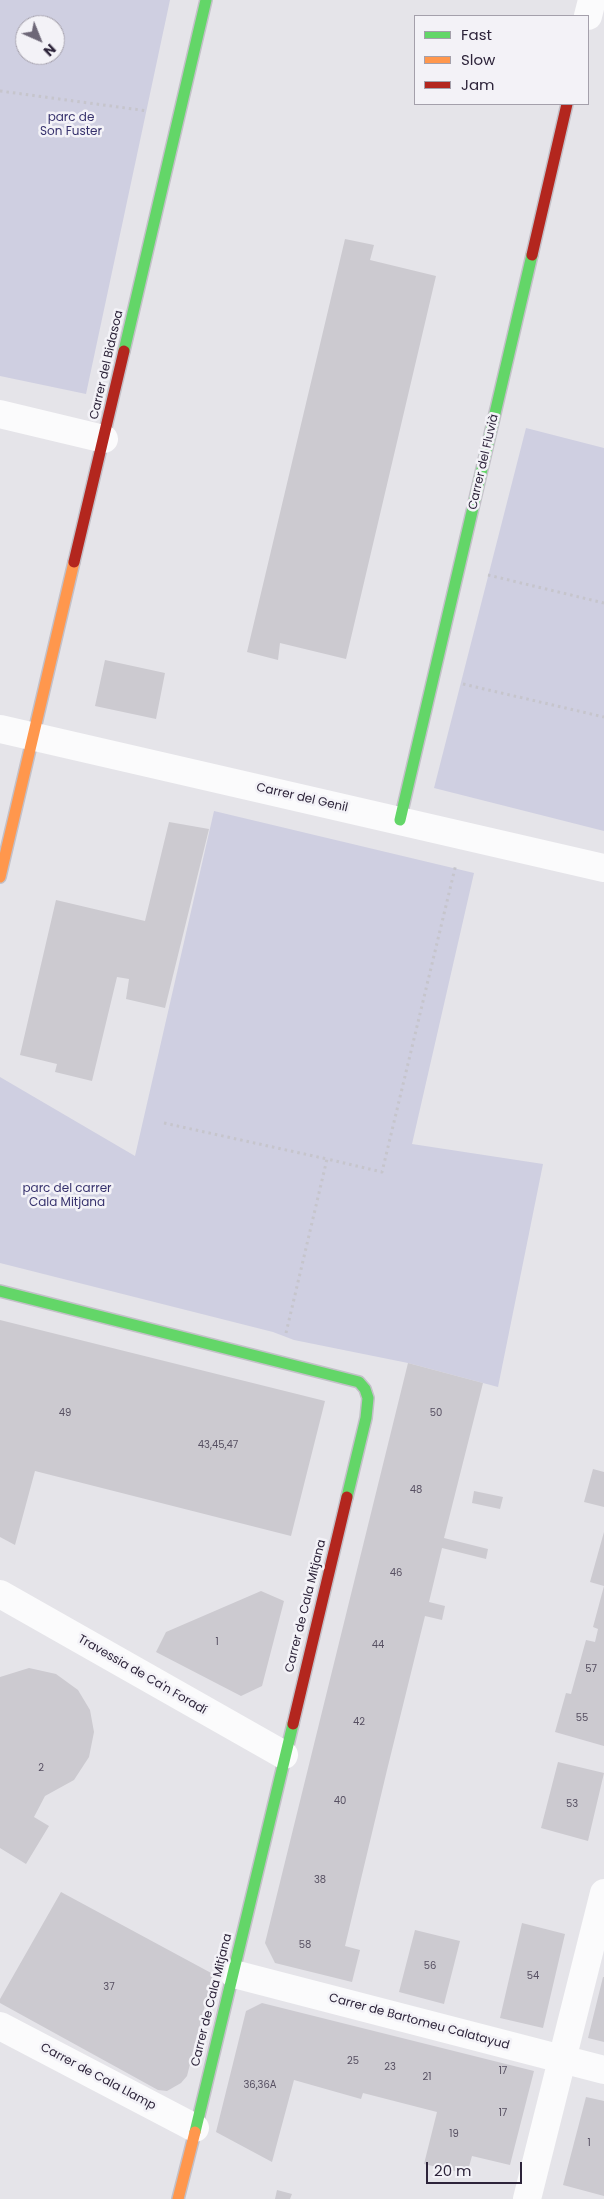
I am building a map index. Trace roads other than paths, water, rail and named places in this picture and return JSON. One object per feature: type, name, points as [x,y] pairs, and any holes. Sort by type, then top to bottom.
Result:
[{"type":"street","name":"Carrer del Bidasoa","points":[[0,877],[206,0]]},
{"type":"street","points":[[588,15],[592,0]]},
{"type":"street","name":"Carrer del Fluvià","points":[[400,820],[567,105]]},
{"type":"street","points":[[0,414],[104,439]]},
{"type":"street","name":"Carrer del Genil","points":[[0,729],[604,868]]},
{"type":"street","name":"Carrer de Cala Mitjana","points":[[0,1291],[280,1360],[358,1382],[365,1389],[369,1402],[284,1755],[234,1974],[178,2199]]},
{"type":"street","name":"Travessia de Ca'n Foradí","points":[[0,1594],[284,1755]]},
{"type":"street","points":[[527,2199],[604,1893]]},
{"type":"street","name":"Carrer de Bartomeu Calatayud","points":[[234,1974],[604,2070]]},
{"type":"street","name":"Carrer de Cala Llamp","points":[[0,2026],[195,2128]]},
{"type":"park label","name":"parc de Son Fuster","points":[[71,125]]},
{"type":"park label","name":"parc del carrer Cala Mitjana","points":[[67,1196]]}]
